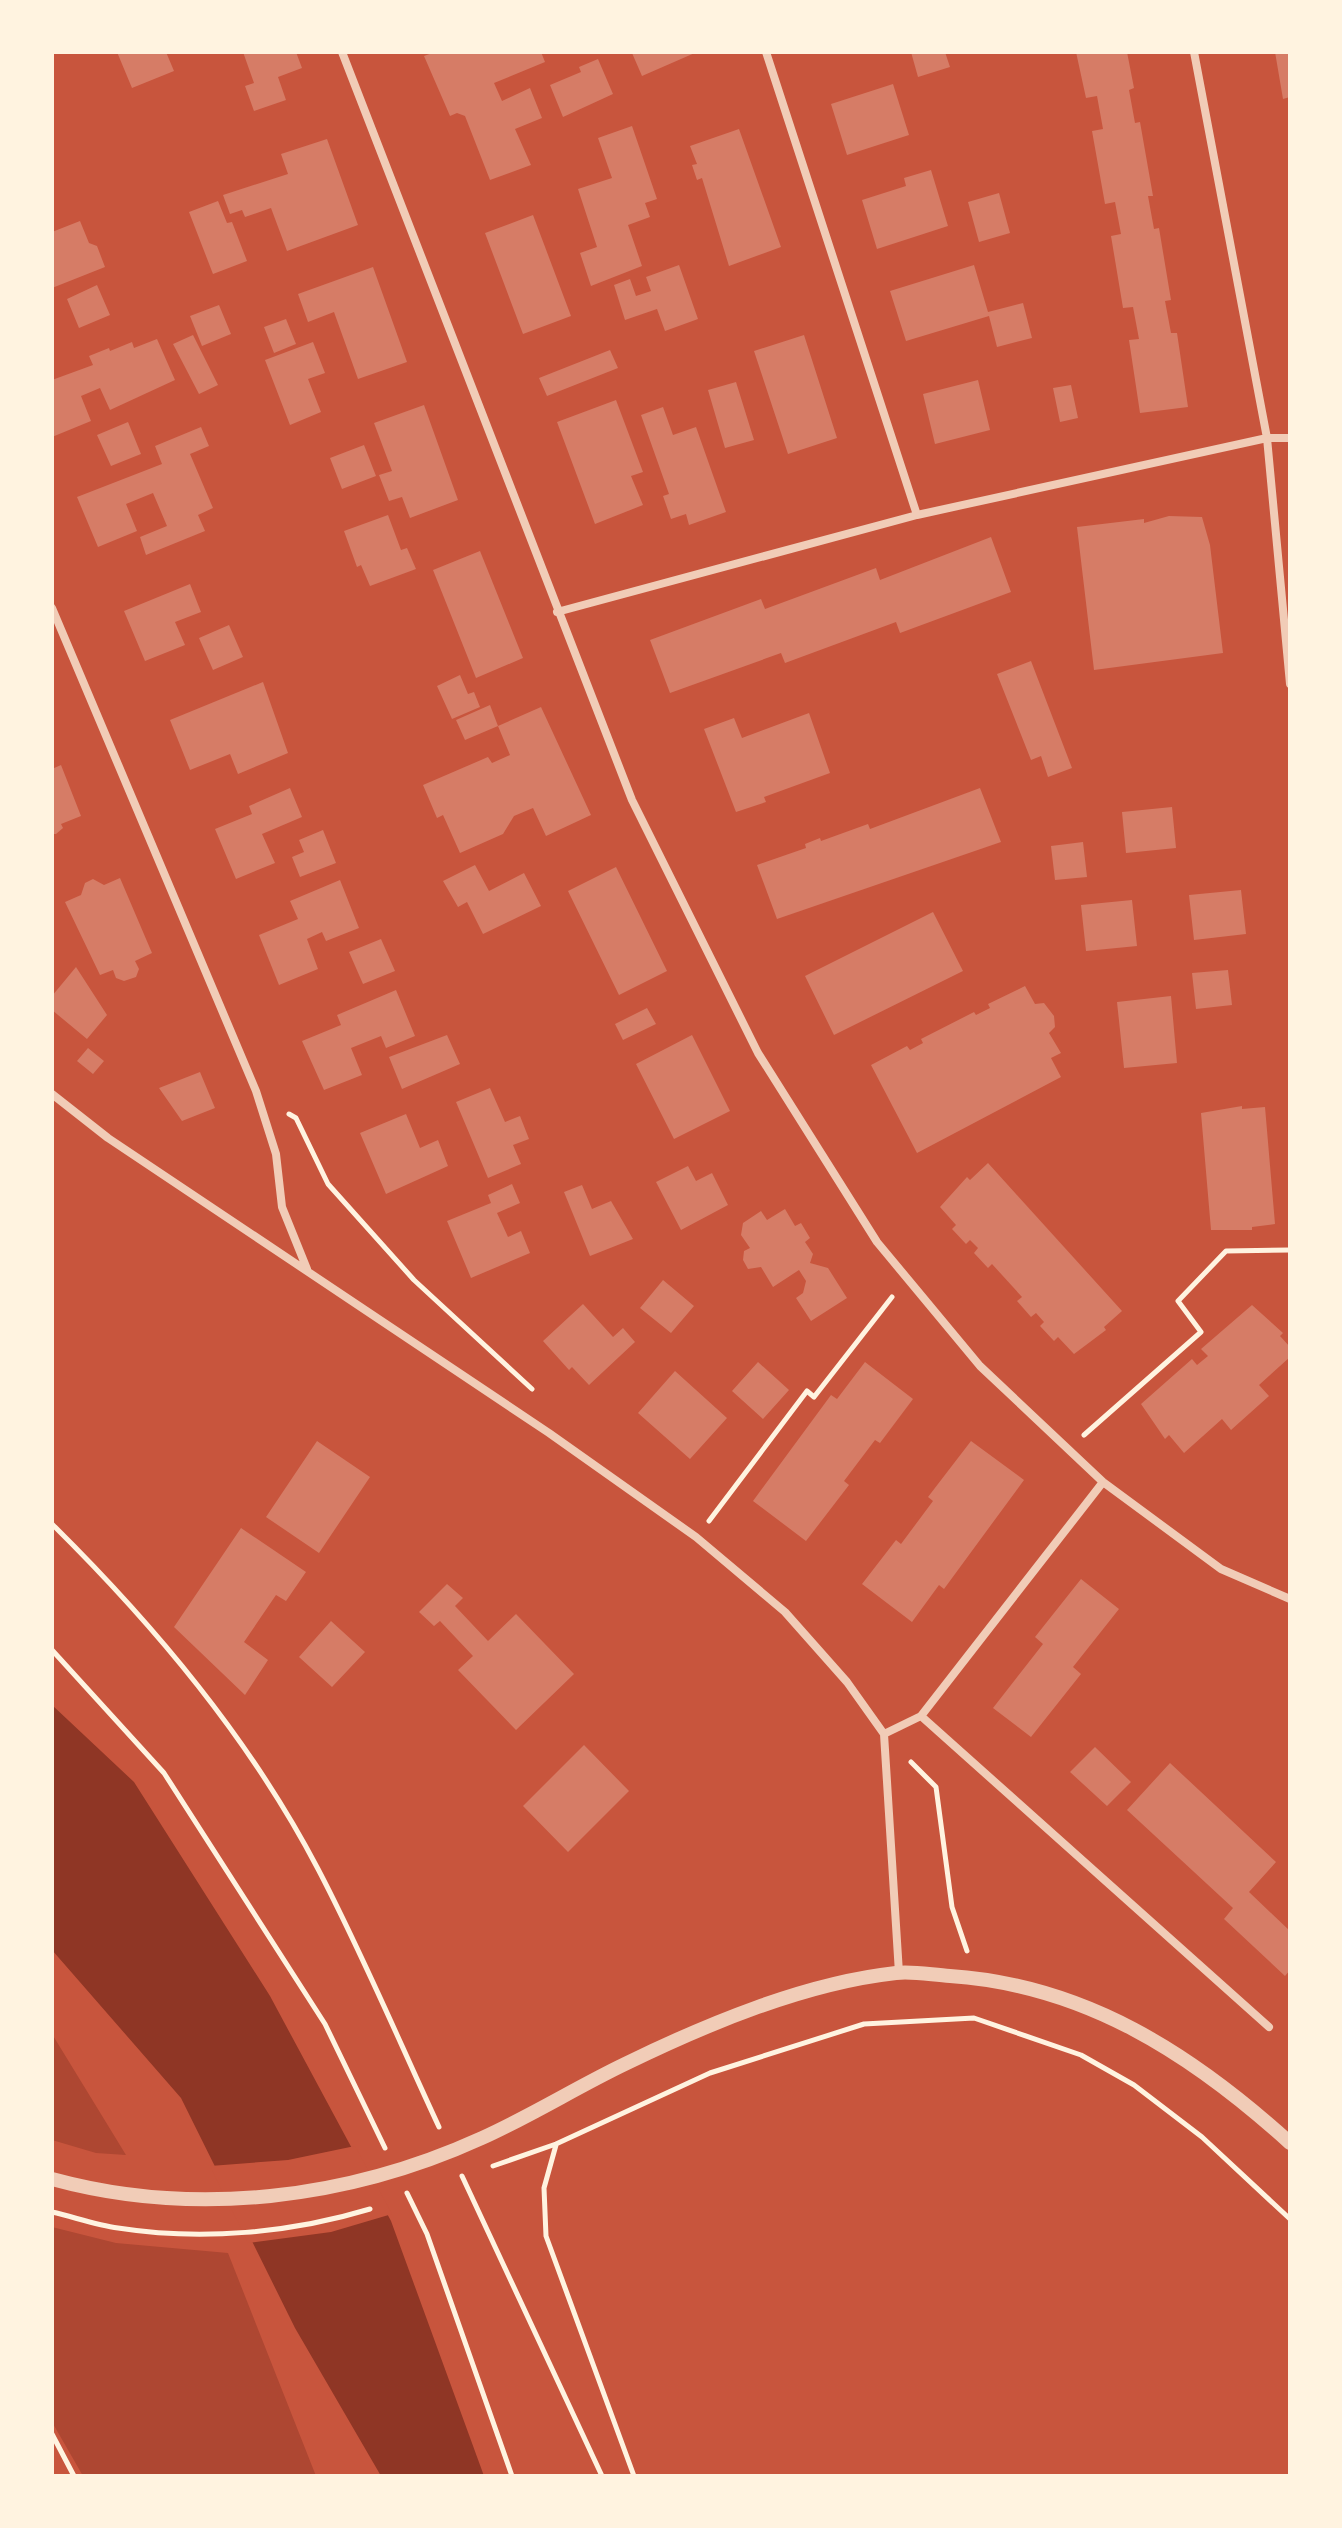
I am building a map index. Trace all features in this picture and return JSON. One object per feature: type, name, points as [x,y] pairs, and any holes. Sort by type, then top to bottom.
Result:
[{"type":"street","points":[[343,52],[632,800],[758,1053],[877,1242],[980,1366],[1103,1482],[1221,1569],[1290,1599]]},
{"type":"street","points":[[766,52],[917,515]]},
{"type":"street","points":[[1194,52],[1267,438],[1290,684]]},
{"type":"street","points":[[557,612],[917,515],[1267,438],[1290,438]]},
{"type":"street","points":[[52,608],[256,1091],[276,1154],[282,1207],[307,1270]]},
{"type":"street","points":[[52,1094],[108,1138],[549,1433],[696,1537],[785,1612],[847,1682],[884,1734],[899,1973]]},
{"type":"street","points":[[884,1734],[921,1716],[1103,1482]]},
{"type":"street","points":[[921,1716],[1269,2027]]},
{"type":"street","points":[[52,2179],[88,2189],[158,2198],[231,2201],[341,2183],[412,2166],[482,2138],[627,2063],[804,1990],[899,1973],[976,1978],[1039,1990],[1112,2015],[1200,2068],[1290,2143]]},
{"type":"path","points":[[256,1091],[296,1118],[328,1184],[414,1280],[538,1395],[549,1433]]},
{"type":"path","points":[[1068,1449],[1201,1332],[1178,1301],[1226,1251],[1290,1250]]},
{"type":"path","points":[[696,1537],[807,1391],[814,1397],[906,1278]]},
{"type":"path","points":[[52,1524],[127,1599],[180,1660],[246,1752],[317,1867],[443,2136]]},
{"type":"path","points":[[52,1650],[164,1773],[325,2024],[386,2150]]},
{"type":"path","points":[[884,1734],[936,1787],[952,1907],[976,1978]]},
{"type":"path","points":[[497,2165],[556,2144],[710,2073],[864,2024],[974,2018],[1081,2055],[1134,2085],[1202,2137],[1290,2219]]},
{"type":"path","points":[[556,2144],[544,2188],[546,2236],[634,2476]]},
{"type":"path","points":[[456,2164],[602,2476]]},
{"type":"path","points":[[407,2192],[427,2234],[512,2476]]},
{"type":"path","points":[[52,2434],[74,2476]]},
{"type":"shaded area","points":[[52,1705],[134,1782],[270,1996],[391,2221],[484,2476],[381,2476],[295,2328],[181,2098],[52,1950]]},
{"type":"shaded area","points":[[52,2034],[126,2155],[96,2153],[52,2140]]},
{"type":"shaded area","points":[[52,2227],[116,2243],[228,2253],[316,2476],[83,2476],[52,2422]]},
{"type":"pier","points":[[355,2146],[392,2214],[331,2232],[248,2243],[210,2166],[288,2160]]},
{"type":"building","points":[[117,52],[166,52],[174,71],[132,88]]},
{"type":"building","points":[[243,52],[296,52],[302,68],[278,77],[286,100],[254,111],[245,86],[254,83]]},
{"type":"building","points":[[435,52],[541,52],[545,62],[494,83],[502,101],[530,88],[542,118],[515,129],[531,165],[490,180],[465,116],[457,113],[450,116],[424,56]]},
{"type":"building","points":[[634,52],[697,52],[642,76],[632,53]]},
{"type":"building","points":[[911,52],[945,52],[950,67],[918,77]]},
{"type":"building","points":[[1076,52],[1127,52],[1134,88],[1129,90],[1135,123],[1140,122],[1153,196],[1148,196],[1154,229],[1159,228],[1171,300],[1165,301],[1171,333],[1177,333],[1188,407],[1140,413],[1129,340],[1139,339],[1133,307],[1123,308],[1111,236],[1121,234],[1115,202],[1105,204],[1092,131],[1103,129],[1097,96],[1086,98]]},
{"type":"building","points":[[1275,52],[1290,52],[1290,97],[1283,99]]},
{"type":"building","points":[[598,59],[613,94],[563,117],[550,85],[581,72],[579,67]]},
{"type":"building","points":[[893,84],[909,135],[847,155],[831,104]]},
{"type":"building","points":[[632,126],[657,199],[645,203],[650,217],[628,225],[642,266],[591,286],[580,253],[597,247],[578,189],[612,178],[598,138]]},
{"type":"building","points":[[739,129],[781,247],[729,266],[702,178],[697,180],[692,165],[697,164],[690,146]]},
{"type":"building","points":[[327,139],[358,225],[287,251],[271,208],[245,217],[242,210],[230,214],[223,195],[288,174],[281,154]]},
{"type":"building","points":[[931,170],[948,226],[877,249],[862,200],[906,186],[904,178]]},
{"type":"building","points":[[999,193],[1010,233],[979,242],[968,202]]},
{"type":"building","points":[[218,201],[227,223],[232,222],[247,261],[213,274],[189,212]]},
{"type":"building","points":[[533,215],[571,316],[523,334],[485,233]]},
{"type":"building","points":[[80,221],[89,243],[97,246],[105,267],[52,288],[52,232]]},
{"type":"building","points":[[679,265],[698,319],[665,331],[657,309],[625,320],[614,285],[630,279],[636,296],[651,291],[646,277]]},
{"type":"building","points":[[974,265],[988,312],[1023,303],[1032,338],[997,347],[989,316],[906,341],[890,291]]},
{"type":"building","points":[[373,267],[407,362],[358,379],[334,312],[308,322],[298,294]]},
{"type":"building","points":[[97,285],[110,315],[79,328],[67,299]]},
{"type":"building","points":[[219,305],[231,334],[202,346],[190,316]]},
{"type":"building","points":[[286,319],[296,344],[274,353],[264,327]]},
{"type":"building","points":[[193,335],[218,385],[199,394],[173,344]]},
{"type":"building","points":[[804,335],[837,438],[788,454],[754,351]]},
{"type":"building","points":[[157,339],[175,380],[110,410],[100,388],[81,396],[91,421],[52,437],[52,380],[93,365],[89,356],[109,348],[110,351],[132,342],[134,348]]},
{"type":"building","points":[[313,342],[325,373],[308,379],[321,412],[290,425],[265,360]]},
{"type":"building","points":[[610,350],[618,368],[547,396],[539,378]]},
{"type":"building","points":[[978,380],[990,430],[935,444],[923,394]]},
{"type":"building","points":[[736,382],[754,440],[725,448],[708,390]]},
{"type":"building","points":[[1071,385],[1078,418],[1060,422],[1053,388]]},
{"type":"building","points":[[616,400],[643,472],[631,476],[643,505],[595,524],[557,422]]},
{"type":"building","points":[[424,405],[458,500],[410,518],[402,497],[389,501],[379,475],[392,471],[374,423]]},
{"type":"building","points":[[663,407],[673,435],[696,427],[726,512],[689,525],[686,514],[671,519],[663,496],[669,494],[641,415]]},
{"type":"building","points":[[128,422],[141,454],[111,466],[97,435]]},
{"type":"building","points":[[201,427],[209,446],[190,454],[213,508],[198,515],[205,531],[146,555],[140,537],[167,526],[153,493],[126,504],[137,531],[98,547],[77,497],[162,464],[155,446]]},
{"type":"building","points":[[364,445],[376,476],[342,489],[330,458]]},
{"type":"building","points":[[388,515],[401,550],[407,548],[416,569],[370,586],[361,565],[357,567],[344,531]]},
{"type":"building","points":[[1169,516],[1202,517],[1210,545],[1223,653],[1094,670],[1077,527],[1144,519],[1144,523]]},
{"type":"building","points":[[991,537],[1011,592],[900,633],[896,622],[785,663],[781,653],[670,693],[650,640],[761,599],[765,609],[876,568],[880,580]]},
{"type":"building","points":[[480,551],[523,658],[476,678],[433,570]]},
{"type":"building","points":[[190,584],[201,612],[175,622],[185,645],[145,661],[124,611]]},
{"type":"building","points":[[229,625],[243,657],[213,670],[199,638]]},
{"type":"building","points":[[1031,661],[1072,768],[1048,777],[1041,756],[1031,760],[997,674]]},
{"type":"building","points":[[460,675],[468,694],[474,692],[480,707],[452,719],[437,686]]},
{"type":"building","points":[[263,682],[288,753],[238,774],[230,754],[190,770],[170,720]]},
{"type":"building","points":[[490,705],[498,726],[465,740],[456,720]]},
{"type":"building","points":[[541,707],[591,815],[546,836],[533,808],[514,816],[503,834],[460,853],[443,815],[437,818],[423,785],[488,757],[492,763],[510,755],[498,726]]},
{"type":"building","points":[[809,713],[830,773],[764,797],[766,802],[736,812],[704,729],[734,718],[742,738]]},
{"type":"building","points":[[61,765],[81,816],[61,824],[63,828],[52,834],[52,769]]},
{"type":"building","points":[[290,788],[302,817],[262,834],[275,863],[236,879],[215,829],[252,814],[249,806]]},
{"type":"building","points":[[980,788],[1001,842],[777,919],[757,865],[806,848],[805,844],[820,838],[821,841],[868,824],[870,829]]},
{"type":"building","points":[[1172,807],[1176,848],[1126,853],[1122,812]]},
{"type":"building","points":[[323,830],[336,863],[300,877],[292,857],[304,852],[299,840]]},
{"type":"building","points":[[1083,842],[1087,877],[1055,880],[1051,846]]},
{"type":"building","points":[[475,865],[489,891],[524,873],[541,906],[483,934],[467,902],[458,907],[443,881]]},
{"type":"building","points":[[616,867],[667,971],[619,995],[568,891]]},
{"type":"building","points":[[120,878],[152,953],[135,961],[139,969],[136,977],[124,981],[116,978],[113,970],[100,975],[65,902],[81,895],[85,883],[93,879],[104,885]]},
{"type":"building","points":[[340,880],[359,928],[326,941],[322,932],[307,939],[318,969],[279,985],[259,935],[298,919],[290,901]]},
{"type":"building","points":[[1241,890],[1246,934],[1194,940],[1189,895]]},
{"type":"building","points":[[1132,900],[1137,946],[1086,951],[1081,905]]},
{"type":"building","points":[[933,912],[963,971],[834,1035],[805,976]]},
{"type":"building","points":[[381,939],[395,971],[363,984],[349,952]]},
{"type":"building","points":[[76,967],[107,1015],[87,1039],[52,1010],[52,996]]},
{"type":"building","points":[[1228,970],[1232,1005],[1196,1009],[1192,973]]},
{"type":"building","points":[[1025,986],[1035,1004],[1044,1003],[1054,1016],[1055,1027],[1049,1033],[1061,1053],[1051,1058],[1061,1077],[917,1153],[871,1065],[907,1046],[910,1050],[923,1043],[921,1039],[974,1012],[976,1015],[990,1008],[988,1004]]},
{"type":"building","points":[[396,990],[415,1036],[386,1048],[381,1036],[351,1048],[362,1075],[324,1090],[302,1041],[341,1025],[337,1015]]},
{"type":"building","points":[[1171,996],[1177,1063],[1124,1068],[1117,1002]]},
{"type":"building","points":[[647,1008],[656,1024],[623,1040],[615,1024]]},
{"type":"building","points":[[447,1035],[460,1064],[402,1089],[389,1057]]},
{"type":"building","points":[[692,1035],[730,1111],[674,1139],[636,1064]]},
{"type":"building","points":[[88,1048],[104,1061],[93,1074],[77,1061]]},
{"type":"building","points":[[200,1072],[215,1108],[182,1121],[159,1088]]},
{"type":"building","points":[[490,1088],[505,1122],[520,1116],[529,1139],[513,1145],[521,1164],[488,1178],[456,1102]]},
{"type":"building","points":[[1242,1106],[1242,1109],[1265,1107],[1275,1224],[1252,1227],[1252,1230],[1211,1230],[1201,1113]]},
{"type":"building","points":[[406,1114],[420,1148],[438,1140],[448,1166],[386,1194],[360,1133]]},
{"type":"building","points":[[988,1163],[1122,1311],[1104,1327],[1106,1330],[1074,1354],[1058,1337],[1054,1341],[1040,1326],[1044,1322],[1036,1313],[1031,1317],[1017,1301],[1022,1297],[992,1264],[988,1268],[974,1253],[978,1248],[970,1240],[966,1244],[952,1229],[956,1225],[940,1207],[967,1177],[970,1180]]},
{"type":"building","points":[[688,1166],[696,1181],[712,1173],[728,1205],[681,1230],[656,1182]]},
{"type":"building","points":[[512,1184],[520,1203],[497,1213],[508,1237],[521,1231],[530,1253],[471,1278],[447,1221],[491,1203],[488,1195]]},
{"type":"building","points":[[582,1185],[592,1209],[611,1201],[633,1239],[590,1256],[564,1192]]},
{"type":"building","points":[[785,1209],[795,1226],[801,1223],[810,1238],[805,1242],[813,1254],[810,1263],[828,1268],[847,1298],[811,1321],[796,1298],[803,1293],[806,1281],[799,1270],[773,1287],[761,1267],[748,1269],[743,1260],[744,1251],[750,1248],[741,1235],[743,1223],[761,1211],[767,1220]]},
{"type":"building","points":[[663,1280],[694,1306],[671,1333],[640,1308]]},
{"type":"building","points":[[583,1304],[613,1337],[623,1328],[635,1342],[589,1385],[572,1367],[569,1370],[543,1341]]},
{"type":"building","points":[[1252,1305],[1283,1333],[1280,1336],[1290,1347],[1290,1357],[1259,1385],[1269,1396],[1231,1430],[1222,1419],[1184,1453],[1169,1435],[1165,1439],[1141,1404],[1192,1359],[1197,1365],[1208,1356],[1201,1349]]},
{"type":"building","points":[[758,1362],[789,1390],[763,1419],[732,1391]]},
{"type":"building","points":[[865,1362],[913,1399],[880,1443],[875,1440],[844,1481],[849,1485],[806,1541],[753,1501],[831,1395],[837,1399]]},
{"type":"building","points":[[675,1371],[727,1418],[690,1459],[638,1413]]},
{"type":"building","points":[[317,1441],[370,1477],[319,1553],[266,1517]]},
{"type":"building","points":[[971,1441],[1024,1480],[944,1589],[939,1585],[912,1622],[862,1584],[896,1540],[901,1544],[933,1501],[928,1497]]},
{"type":"building","points":[[241,1528],[306,1572],[286,1601],[276,1595],[244,1642],[268,1660],[245,1695],[174,1627]]},
{"type":"building","points":[[1081,1579],[1119,1609],[1073,1667],[1081,1674],[1031,1737],[993,1708],[1043,1644],[1035,1637]]},
{"type":"building","points":[[447,1584],[463,1598],[455,1606],[488,1641],[516,1614],[574,1674],[516,1730],[458,1670],[473,1656],[440,1621],[434,1626],[419,1612]]},
{"type":"building","points":[[331,1621],[365,1652],[332,1687],[299,1657]]},
{"type":"building","points":[[584,1745],[629,1791],[568,1852],[523,1806]]},
{"type":"building","points":[[1095,1747],[1131,1782],[1107,1806],[1070,1772]]},
{"type":"building","points":[[1170,1763],[1276,1862],[1249,1892],[1290,1931],[1290,1970],[1285,1976],[1224,1919],[1233,1908],[1127,1810]]}]
